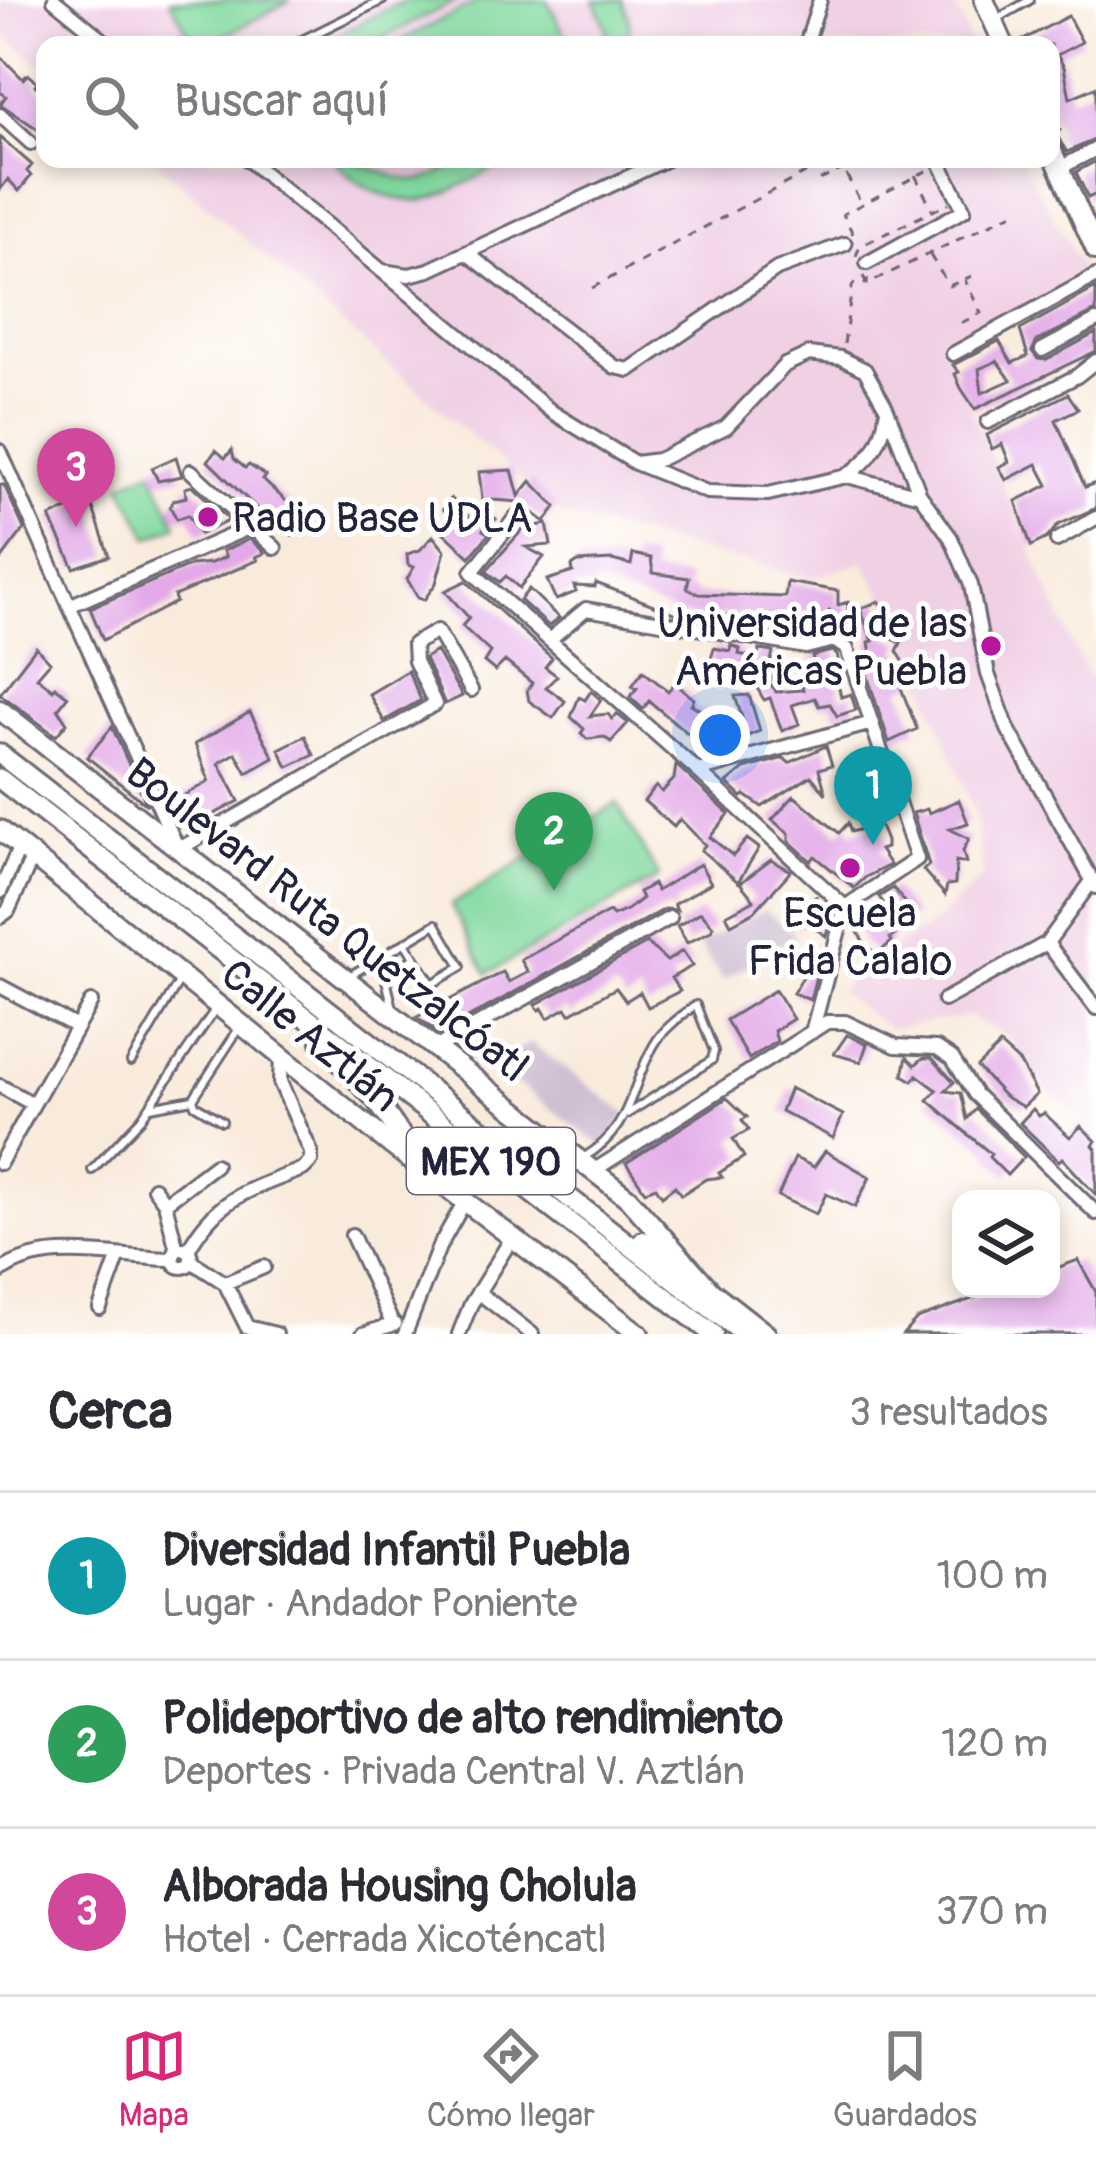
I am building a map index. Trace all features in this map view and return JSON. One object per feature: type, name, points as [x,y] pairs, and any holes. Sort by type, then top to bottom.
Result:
[{"type":"main road","points":[[984,0],[1000,36]]},
{"type":"main road","points":[[1060,168],[1089,213],[1096,250]]},
{"type":"main road","name":"Boulevard Ruta Quetzalcóatl","points":[[0,710],[641,1210],[711,1291],[766,1334]]},
{"type":"main road","name":"MEX 190","points":[[0,754],[743,1334]]},
{"type":"main road","name":"MEX 190","points":[[0,779],[713,1334]]},
{"type":"main road","name":"Calle Aztlán","points":[[0,830],[427,1172],[639,1334]]},
{"type":"main road","points":[[311,1022],[320,1040],[376,1100],[427,1172]]},
{"type":"main road","points":[[577,1203],[639,1238],[711,1291]]},
{"type":"street","points":[[54,0],[98,36]]},
{"type":"street","points":[[809,36],[820,0]]},
{"type":"street","points":[[0,116],[31,142]]},
{"type":"street","points":[[1060,168],[1096,149]]},
{"type":"street","points":[[258,168],[552,412],[635,463],[707,492],[768,494],[847,476],[873,452],[885,426],[886,407]]},
{"type":"street","points":[[382,271],[410,274],[468,254],[649,168]]},
{"type":"street","points":[[867,263],[964,210],[942,168]]},
{"type":"street","points":[[468,254],[615,367],[629,370],[777,269],[844,244]]},
{"type":"street","points":[[952,354],[1096,276]]},
{"type":"street","points":[[1042,350],[1096,321]]},
{"type":"street","points":[[635,463],[658,460],[725,427],[785,365],[808,354],[841,358],[865,370],[886,407],[920,494],[951,538],[970,585],[988,674],[1008,729],[1094,884],[1047,943],[944,1000]]},
{"type":"street","points":[[988,422],[1077,376],[1096,361]]},
{"type":"street","points":[[0,451],[178,848],[435,704],[415,661],[414,644],[437,631],[471,690]]},
{"type":"street","points":[[190,471],[275,548]]},
{"type":"street","points":[[847,476],[920,494]]},
{"type":"street","points":[[516,517],[472,572],[845,907]]},
{"type":"street","points":[[1057,540],[1096,518]]},
{"type":"street","points":[[69,606],[253,526]]},
{"type":"street","points":[[549,640],[586,609],[806,647],[834,640],[842,643],[917,859],[845,907],[812,1032]]},
{"type":"street","points":[[698,771],[872,722]]},
{"type":"street","points":[[0,892],[27,851]]},
{"type":"street","points":[[0,917],[8,911],[27,851]]},
{"type":"street","points":[[435,1048],[670,919]]},
{"type":"street","points":[[1047,943],[1096,1008]]},
{"type":"street","points":[[0,986],[77,1027]]},
{"type":"street","points":[[0,1163],[91,1002]]},
{"type":"street","points":[[586,1166],[827,1022],[844,1022],[896,1046],[938,1048],[952,1058],[975,1094],[1096,1213]]},
{"type":"street","points":[[182,1255],[220,1206],[238,1194],[303,1169],[311,1161],[280,1082],[281,1056]]},
{"type":"street","points":[[0,1086],[34,1104]]},
{"type":"street","points":[[166,1203],[214,1165]]},
{"type":"street","points":[[154,1188],[166,1203],[182,1255]]},
{"type":"street","points":[[401,1328],[465,1201]]},
{"type":"street","points":[[352,1234],[401,1328]]},
{"type":"street","points":[[459,1334],[478,1292],[512,1238]]},
{"type":"street","points":[[0,1272],[29,1257],[80,1252],[118,1258],[182,1255],[225,1283],[248,1327],[276,1334]]},
{"type":"street","points":[[100,1308],[118,1258]]},
{"type":"street","points":[[225,1283],[264,1267]]},
{"type":"street","points":[[478,1292],[532,1334]]},
{"type":"street","points":[[363,1334],[401,1328]]},
{"type":"lane","points":[[310,36],[382,0]]},
{"type":"lane","points":[[994,21],[1030,0]]},
{"type":"lane","points":[[345,978],[439,924],[461,968],[433,984],[406,943]]},
{"type":"lane","points":[[396,1018],[383,981],[415,958]]},
{"type":"lane","points":[[131,1062],[182,976]]},
{"type":"lane","points":[[92,1170],[150,1107],[218,1005]]},
{"type":"lane","points":[[586,1166],[627,1114],[654,1044],[696,1005],[714,1051],[712,1060],[627,1114]]},
{"type":"lane","points":[[150,1107],[193,1099],[242,1024]]},
{"type":"lane","points":[[193,1099],[195,1105],[223,1121]]},
{"type":"path","points":[[592,287],[818,168]]},
{"type":"path","points":[[911,168],[933,211]]},
{"type":"path","points":[[860,246],[843,214],[929,168]]},
{"type":"path","points":[[820,180],[843,169],[861,202]]},
{"type":"path","points":[[841,358],[855,282],[867,284],[1019,210]]},
{"type":"path","points":[[930,255],[949,286],[972,276]]},
{"type":"path","points":[[867,263],[867,284]]},
{"type":"path","points":[[961,323],[980,313],[964,279]]},
{"type":"shaded area","points":[[0,0],[952,0],[968,36],[36,36],[36,61],[0,32]]},
{"type":"shaded area","name":"Universidad de las Américas Puebla","points":[[163,168],[1026,168],[1087,277],[946,354],[1096,690],[1096,1132],[1030,1074],[1010,1038],[968,1016],[889,1029],[840,992],[857,968],[929,927],[983,876],[975,814],[901,626],[864,562],[810,578],[562,515]]},
{"type":"shaded area","points":[[765,910],[797,936],[723,980],[698,944]]},
{"type":"shaded area","points":[[531,1043],[627,1114],[602,1146],[489,1063]]},
{"type":"green space","points":[[170,0],[291,0],[225,36],[190,36]]},
{"type":"green space","points":[[406,0],[458,0],[386,36],[335,36]]},
{"type":"green space","points":[[481,0],[547,0],[565,36],[410,36]]},
{"type":"green space","points":[[594,0],[622,0],[630,36],[607,36]]},
{"type":"green space","points":[[372,168],[418,180],[449,168],[494,168],[422,200],[379,193],[343,169]]},
{"type":"green space","points":[[152,470],[177,525],[149,538],[121,484]]},
{"type":"green space","points":[[617,803],[659,877],[487,974],[451,905]]},
{"type":"building","points":[[1068,16],[1082,42],[1060,53],[1060,36],[1030,36]]},
{"type":"building","points":[[0,56],[23,79],[28,74],[36,81],[36,128],[0,104],[6,96],[0,92]]},
{"type":"building","points":[[1060,60],[1070,98],[1096,87],[1096,139],[1067,152],[1060,141]]},
{"type":"building","points":[[0,137],[32,165],[27,171],[31,176],[19,191],[8,179],[0,190]]},
{"type":"building","points":[[1096,161],[1096,194],[1088,198],[1076,172]]},
{"type":"building","points":[[1096,288],[1096,311],[1037,341],[1032,351],[1046,360],[1096,333],[1096,351],[975,409],[953,365],[999,341],[1012,363],[1028,356],[1020,330]],"holes":[[[997,361],[1011,380],[982,393],[979,369]]]},
{"type":"building","points":[[1068,394],[1078,409],[1056,420],[1085,487],[1096,483],[1096,508],[1058,525],[1031,546],[1016,501],[1048,485],[1037,464],[1006,480],[999,467],[1009,462],[1002,444],[992,449],[987,435]]},
{"type":"building","points":[[216,450],[225,458],[232,450],[234,459],[245,468],[249,465],[266,476],[263,480],[306,519],[293,536],[280,531],[208,461]]},
{"type":"building","points":[[176,457],[182,476],[158,481],[152,468]]},
{"type":"building","points":[[512,470],[519,496],[531,481],[556,507],[545,522],[519,502],[482,499],[479,472]]},
{"type":"building","points":[[0,485],[24,529],[0,561]]},
{"type":"building","points":[[192,486],[228,521],[200,534],[188,515],[177,519],[170,507],[174,500],[186,497],[185,488]]},
{"type":"building","points":[[451,498],[472,520],[483,508],[496,519],[483,530],[489,534],[470,557],[440,529],[451,517],[443,509]]},
{"type":"building","points":[[90,499],[109,556],[74,568],[50,517]]},
{"type":"building","points":[[547,524],[551,545],[526,547],[544,557],[519,588],[506,576],[500,582],[486,571],[524,528]]},
{"type":"building","points":[[433,536],[445,551],[436,583],[424,600],[407,579],[414,567],[408,565],[407,554],[420,550]]},
{"type":"building","points":[[250,539],[265,553],[258,560],[174,596],[176,602],[103,640],[90,608],[191,565],[226,557],[223,551]]},
{"type":"building","points":[[633,554],[651,558],[653,573],[689,578],[687,588],[699,594],[785,597],[787,582],[838,591],[838,605],[848,602],[847,623],[837,625],[829,610],[830,623],[821,632],[806,636],[800,635],[802,630],[781,632],[782,627],[760,623],[755,617],[718,616],[717,621],[677,614],[596,583],[595,587],[574,586],[576,592],[556,600],[547,580],[573,572],[578,562],[612,560],[631,565]]},
{"type":"building","points":[[466,581],[552,658],[545,667],[557,676],[546,687],[565,701],[553,718],[529,701],[527,690],[532,683],[505,661],[495,671],[484,662],[490,652],[462,626],[469,618],[445,591]]},
{"type":"building","points":[[529,589],[559,618],[549,626],[520,600]]},
{"type":"building","points":[[879,601],[891,628],[880,633],[901,643],[897,651],[916,683],[901,688],[917,729],[889,742],[863,663],[872,659],[869,642],[873,641],[860,609]]},
{"type":"building","points":[[731,645],[740,649],[739,654],[756,658],[760,650],[773,652],[770,665],[776,667],[770,683],[776,692],[803,690],[799,670],[814,663],[812,656],[832,651],[841,671],[836,675],[841,697],[851,694],[856,710],[837,716],[830,704],[819,706],[815,698],[792,705],[799,724],[782,731],[770,698],[764,700],[745,667],[743,673],[708,669],[714,648],[730,651]]},
{"type":"building","points":[[36,647],[50,662],[37,677],[68,696],[58,709],[67,723],[56,736],[0,694]]},
{"type":"building","points":[[436,651],[462,696],[445,704],[425,658]]},
{"type":"building","points":[[408,671],[421,700],[384,721],[369,694]]},
{"type":"building","points":[[643,671],[668,691],[675,683],[694,699],[691,704],[716,720],[707,738],[703,735],[697,741],[649,701],[643,709],[630,697]]},
{"type":"building","points":[[591,691],[601,700],[590,716],[608,714],[612,719],[617,714],[628,723],[611,742],[604,737],[587,739],[571,717],[579,697],[585,700]]},
{"type":"building","points":[[749,695],[760,731],[748,736],[735,696]]},
{"type":"building","points":[[250,712],[274,758],[247,773],[236,753],[219,763],[239,801],[197,823],[183,796],[209,781],[195,744]]},
{"type":"building","points":[[112,727],[147,805],[87,757]]},
{"type":"building","points":[[305,736],[314,755],[288,767],[279,749]]},
{"type":"building","points":[[826,746],[832,765],[819,769],[826,794],[811,776],[762,807],[727,783],[744,769],[784,758],[789,763]]},
{"type":"building","points":[[676,765],[729,814],[710,837],[733,856],[747,839],[759,848],[738,882],[701,850],[705,845],[680,819],[674,827],[644,801],[656,786],[662,792],[674,779]]},
{"type":"building","points":[[794,796],[839,833],[848,823],[851,832],[879,824],[886,841],[886,848],[880,850],[890,865],[854,888],[815,856],[811,861],[772,820]]},
{"type":"building","points":[[959,800],[968,823],[950,829],[969,839],[963,851],[966,863],[956,861],[955,884],[947,885],[945,895],[923,870],[929,865],[913,813],[927,809],[929,813]]},
{"type":"building","points":[[771,860],[791,871],[755,911],[731,924],[726,915],[754,900],[740,883]]},
{"type":"building","points":[[700,864],[711,883],[674,904],[677,910],[665,909],[439,1034],[417,1017],[503,972],[509,982],[528,972],[521,960],[609,912],[613,916],[627,910],[642,898],[639,892],[653,884],[657,891]]},
{"type":"building","points":[[893,888],[915,915],[891,928],[892,942],[876,954],[854,925],[885,905],[879,897]]},
{"type":"building","points":[[816,897],[815,918],[827,904],[833,910],[826,936],[808,923],[792,927],[791,911]]},
{"type":"building","points":[[701,912],[713,926],[711,931],[687,943],[677,926]]},
{"type":"building","points":[[647,943],[667,961],[682,951],[692,966],[671,978],[680,991],[648,1007],[640,992],[626,1001],[616,988],[570,1014],[566,1008],[548,1018],[535,1005]]},
{"type":"building","points":[[812,962],[819,964],[810,1000],[793,993]]},
{"type":"building","points":[[775,990],[793,1019],[774,1031],[777,1041],[749,1059],[726,1020]]},
{"type":"building","points":[[847,1035],[867,1044],[861,1062],[834,1054]]},
{"type":"building","points":[[1000,1045],[1020,1063],[1037,1094],[1023,1107],[1004,1096],[977,1067]]},
{"type":"building","points":[[907,1057],[915,1065],[932,1058],[954,1082],[945,1091],[961,1093],[967,1119],[976,1109],[1024,1157],[1007,1175],[991,1154],[928,1100],[937,1090],[917,1075],[913,1081],[903,1075]]},
{"type":"building","points":[[790,1088],[843,1115],[833,1138],[781,1111]]},
{"type":"building","points":[[727,1098],[747,1117],[742,1120],[749,1130],[733,1139],[744,1157],[719,1173],[722,1177],[706,1179],[681,1195],[675,1186],[662,1196],[656,1187],[645,1191],[626,1163]]},
{"type":"building","points":[[1033,1109],[1070,1137],[1081,1126],[1096,1141],[1096,1195],[1020,1123]]},
{"type":"building","points":[[825,1151],[870,1177],[855,1207],[826,1194],[816,1214],[778,1196],[795,1158],[814,1167]]},
{"type":"building","points":[[1078,1260],[1096,1292],[1096,1334],[903,1334],[917,1319],[974,1298],[1060,1298],[1060,1267]]},
{"type":"place","name":"Radio Base UDLA","points":[[208,517]]},
{"type":"place","name":"Alborada Housing Cholula","points":[[76,527]]},
{"type":"place","name":"Universidad de las Américas Puebla","points":[[991,646]]},
{"type":"place","name":"Diversidad Infantil Puebla","points":[[873,845]]},
{"type":"place","name":"Escuela Frida Calalo","points":[[850,868]]},
{"type":"place","name":"Polideportivo de alto rendimiento","points":[[554,891]]}]
